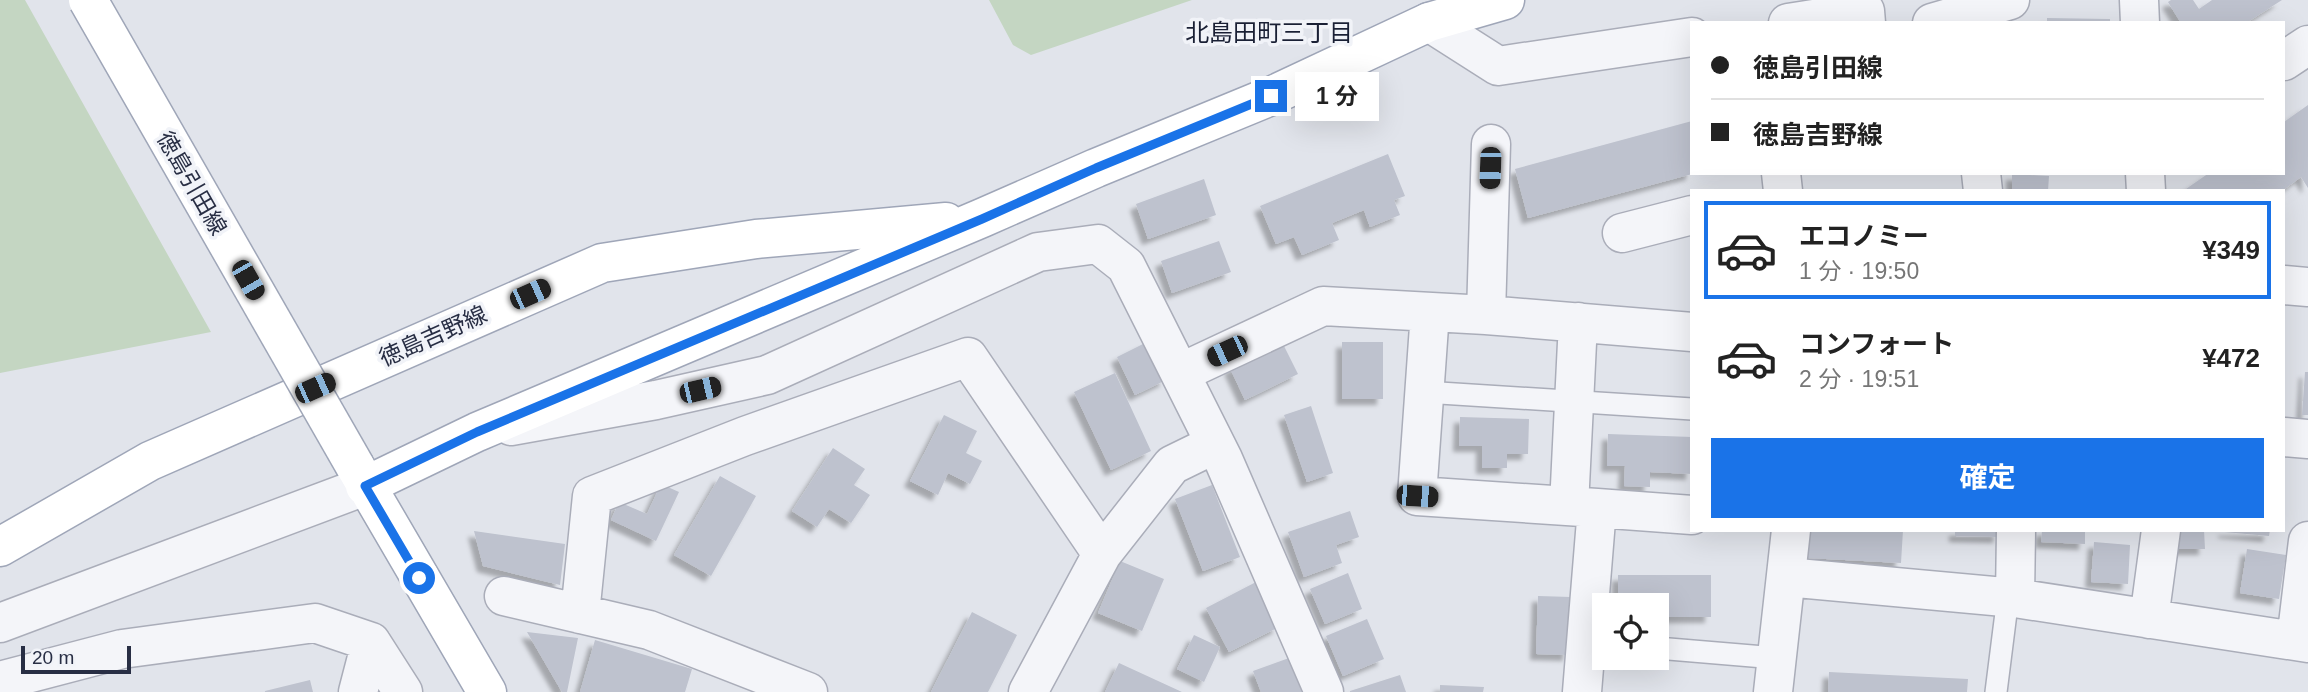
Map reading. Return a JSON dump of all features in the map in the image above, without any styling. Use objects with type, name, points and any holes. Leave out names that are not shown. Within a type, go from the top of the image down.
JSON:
[{"type":"main road","name":"徳島引田線","points":[[88,0],[360,476],[487,692]]},
{"type":"main road","name":"徳島吉野線","points":[[360,476],[477,432],[982,219],[1096,168],[1271,96],[1429,22],[1505,0]]},
{"type":"main road","name":"徳島吉野線","points":[[0,547],[150,461],[602,263],[756,239],[982,219]]},
{"type":"street","points":[[1955,19],[2010,0]]},
{"type":"street","points":[[2139,0],[2140,21]]},
{"type":"street","points":[[1801,21],[1865,11],[1866,21]]},
{"type":"street","points":[[1429,22],[1498,66],[1690,37]]},
{"type":"street","points":[[2285,60],[2308,45]]},
{"type":"street","points":[[1486,315],[1491,144]]},
{"type":"street","points":[[1622,233],[1690,216]]},
{"type":"street","points":[[477,432],[656,400],[767,375],[1038,252],[1098,244],[1126,266],[1180,373],[1215,444],[1324,692]]},
{"type":"street","points":[[2285,285],[2308,287]]},
{"type":"street","points":[[1180,373],[1323,306],[1486,315],[1690,332]]},
{"type":"street","points":[[1430,312],[1417,496],[1690,515]]},
{"type":"street","points":[[1578,322],[1574,401],[1592,609]]},
{"type":"street","points":[[580,614],[592,496],[745,436],[968,356],[1102,554]]},
{"type":"street","points":[[2285,437],[2308,439]]},
{"type":"street","points":[[1028,692],[1102,554],[1172,465],[1215,444]]},
{"type":"street","points":[[0,623],[360,476]]},
{"type":"street","points":[[1774,675],[1791,532]]},
{"type":"street","points":[[2011,597],[2016,532]]},
{"type":"street","points":[[2148,619],[2161,532]]},
{"type":"street","points":[[1786,577],[2011,597],[2302,642],[2308,541]]},
{"type":"street","points":[[504,596],[649,630],[808,692]]},
{"type":"street","points":[[0,681],[122,649],[315,624],[371,642],[403,692]]},
{"type":"street","points":[[358,692],[371,642]]},
{"type":"street","points":[[1582,692],[1592,654]]},
{"type":"lane","points":[[1424,391],[1690,409]]},
{"type":"lane","points":[[1996,692],[2011,597]]},
{"type":"lane","points":[[1669,651],[1774,675]]},
{"type":"green space","points":[[0,0],[25,0],[211,332],[0,373]]},
{"type":"green space","points":[[989,0],[1192,0],[1031,55],[1013,45]]},
{"type":"building","points":[[2193,0],[2199,9],[2212,0],[2282,0],[2249,21],[2180,21],[2168,2]]},
{"type":"building","points":[[2047,18],[2110,19],[2110,21],[2047,21]]},
{"type":"building","points":[[2308,105],[2308,188],[2301,177],[2285,189],[2186,189],[2206,175],[2285,175],[2285,121]]},
{"type":"building","points":[[1690,122],[1690,175],[1528,218],[1515,169]]},
{"type":"building","points":[[1388,154],[1405,196],[1394,200],[1400,215],[1370,227],[1364,210],[1332,223],[1339,240],[1302,255],[1294,237],[1276,244],[1260,206]]},
{"type":"building","points":[[2012,175],[2049,176],[2048,189],[2012,189]]},
{"type":"building","points":[[1204,179],[1216,215],[1148,239],[1136,204]]},
{"type":"building","points":[[1219,241],[1231,272],[1172,293],[1161,261]]},
{"type":"building","points":[[1147,342],[1166,380],[1135,395],[1117,357]]},
{"type":"building","points":[[1282,342],[1298,374],[1245,400],[1230,368]]},
{"type":"building","points":[[1342,342],[1383,342],[1383,399],[1342,399]]},
{"type":"building","points":[[2305,372],[2308,372],[2308,415],[2302,415]]},
{"type":"building","points":[[1115,373],[1151,451],[1111,470],[1074,392]]},
{"type":"building","points":[[1311,406],[1333,473],[1307,482],[1284,415]]},
{"type":"building","points":[[944,415],[977,431],[966,453],[982,461],[970,484],[948,473],[938,495],[910,481]]},
{"type":"building","points":[[1460,417],[1529,419],[1528,454],[1507,454],[1507,468],[1482,468],[1482,446],[1459,446]]},
{"type":"building","points":[[1608,434],[1690,437],[1690,474],[1650,472],[1650,487],[1624,486],[1625,466],[1607,466]]},
{"type":"building","points":[[833,448],[865,469],[854,485],[870,495],[851,523],[829,509],[817,527],[792,511]]},
{"type":"building","points":[[720,476],[756,496],[711,576],[674,555]]},
{"type":"building","points":[[661,484],[679,492],[656,541],[611,520],[619,502],[647,514]]},
{"type":"building","points":[[1212,485],[1240,557],[1203,571],[1175,499]]},
{"type":"building","points":[[1350,511],[1359,537],[1336,545],[1342,563],[1304,577],[1288,532]]},
{"type":"building","points":[[474,531],[565,544],[560,585],[483,566]]},
{"type":"building","points":[[1809,532],[1903,532],[1901,563],[1807,558]]},
{"type":"building","points":[[1955,532],[2000,532],[1999,537],[1955,536]]},
{"type":"building","points":[[2042,532],[2085,532],[2085,544],[2041,542]]},
{"type":"building","points":[[2176,532],[2204,532],[2205,549],[2176,549]]},
{"type":"building","points":[[2224,532],[2270,532],[2269,536]]},
{"type":"building","points":[[2094,542],[2130,545],[2128,584],[2091,582]]},
{"type":"building","points":[[2247,549],[2286,555],[2279,599],[2240,593]]},
{"type":"building","points":[[1120,561],[1164,579],[1142,631],[1098,613]]},
{"type":"building","points":[[1348,573],[1362,609],[1325,624],[1310,589]]},
{"type":"building","points":[[1618,575],[1711,575],[1711,617],[1669,617],[1669,593],[1618,593]]},
{"type":"building","points":[[1256,582],[1279,627],[1229,652],[1206,608]]},
{"type":"building","points":[[1538,596],[1571,597],[1569,655],[1536,654]]},
{"type":"building","points":[[972,612],[1017,635],[988,692],[931,692]]},
{"type":"building","points":[[1367,619],[1384,659],[1343,676],[1326,636]]},
{"type":"building","points":[[527,632],[578,638],[567,692],[562,692]]},
{"type":"building","points":[[1194,635],[1220,647],[1204,682],[1177,669]]},
{"type":"building","points":[[595,640],[692,669],[685,692],[580,692]]},
{"type":"building","points":[[1289,658],[1302,692],[1261,692],[1253,671]]},
{"type":"building","points":[[1119,663],[1182,692],[1105,692]]},
{"type":"building","points":[[1829,672],[1968,679],[1967,692],[1828,692]]},
{"type":"building","points":[[1400,675],[1406,692],[1350,692],[1350,691]]},
{"type":"building","points":[[310,680],[313,692],[265,692],[265,691]]},
{"type":"building","points":[[1440,685],[1484,687],[1483,692],[1440,692]]},
{"type":"district","name":"北島田町三丁目","points":[[1269,32]]},
{"type":"route","points":[[419,578],[365,486],[477,432],[1271,96]]}]
